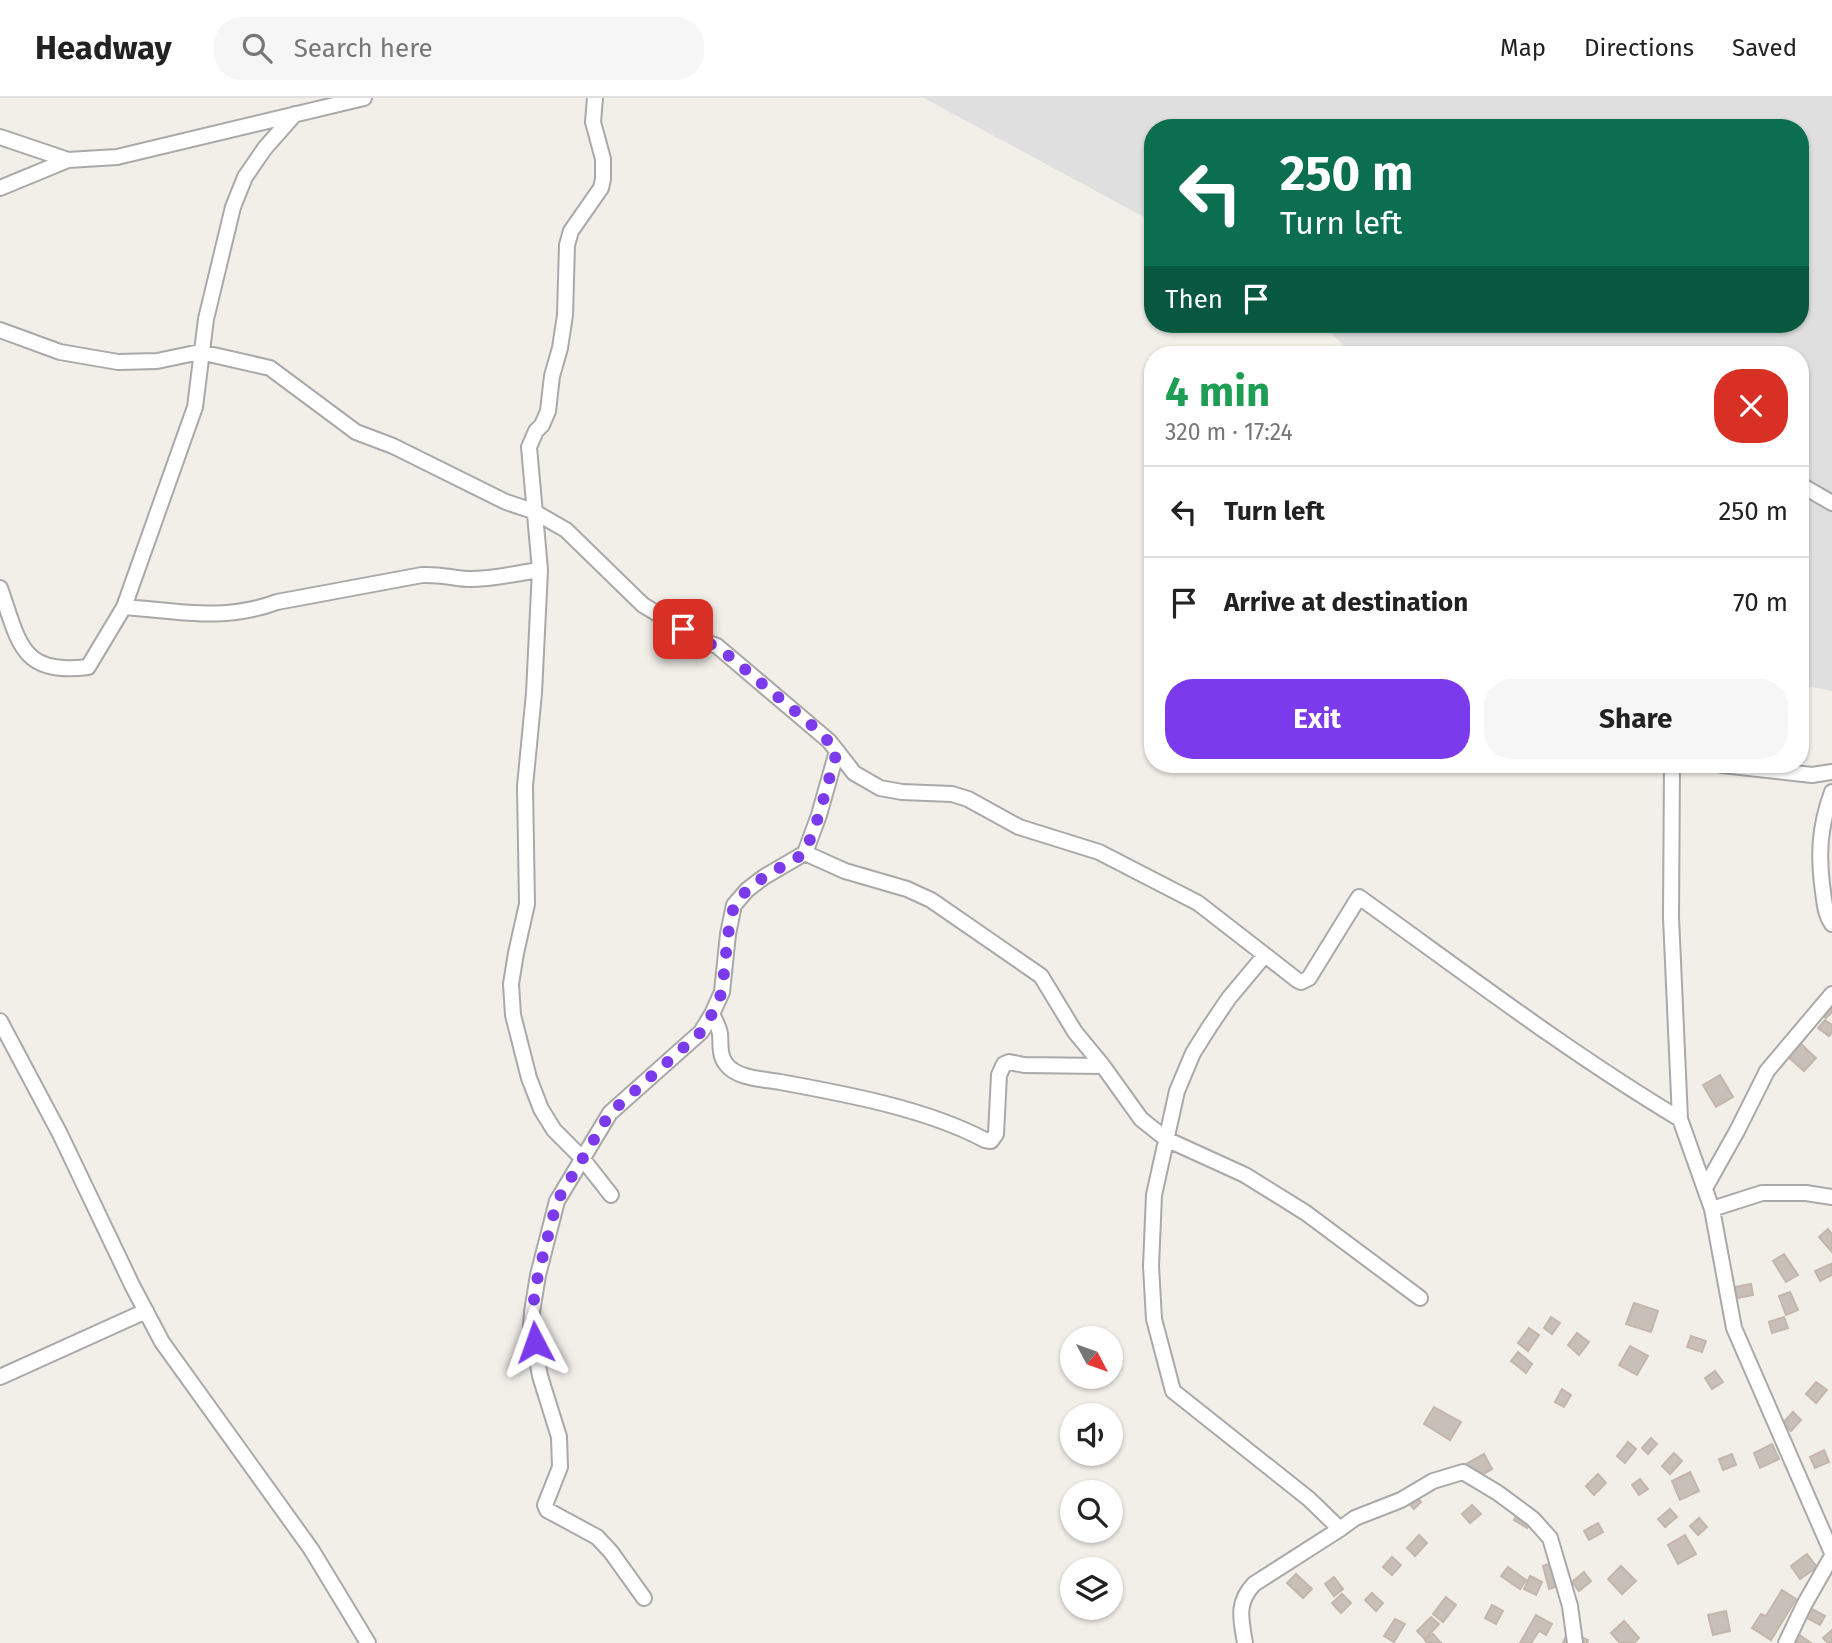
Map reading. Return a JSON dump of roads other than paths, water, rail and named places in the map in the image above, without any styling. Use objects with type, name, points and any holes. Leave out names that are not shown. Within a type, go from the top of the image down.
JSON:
[{"type":"street","points":[[0,188],[68,160],[117,157],[364,98]]},
{"type":"street","points":[[595,98],[593,122],[603,159],[603,179],[601,188],[571,231],[567,245],[565,315],[560,348],[552,376],[548,411],[529,447],[540,570],[534,693],[525,786],[527,904],[512,984],[513,1015],[529,1078],[541,1109],[554,1130],[582,1158],[611,1195]]},
{"type":"street","points":[[0,588],[19,643],[32,660],[69,669],[88,667],[124,607],[195,407],[200,352],[217,265],[237,197],[245,177],[265,148],[295,114]]},
{"type":"street","points":[[0,137],[68,160]]},
{"type":"street","points":[[0,330],[60,352],[118,362],[157,361],[200,352],[270,368],[356,432],[393,446],[506,502],[533,511],[566,530],[643,605],[703,642],[717,646],[820,732],[854,773],[880,788],[902,792],[951,794],[968,799],[1019,827],[1100,852],[1198,903],[1297,980],[1306,980],[1359,897],[1486,990],[1680,1119]]},
{"type":"street","points":[[1809,490],[1832,503]]},
{"type":"street","points":[[124,607],[231,614],[277,602],[422,575],[442,573],[464,579],[483,579],[540,570]]},
{"type":"street","points":[[644,1598],[597,1537],[547,1510],[545,1505],[560,1467],[559,1437],[540,1376],[531,1326],[538,1275],[557,1201],[610,1113],[701,1032],[712,1014],[722,992],[734,905],[764,877],[805,853],[837,751]]},
{"type":"street","points":[[1794,773],[1812,775],[1832,772]]},
{"type":"street","points":[[1672,773],[1671,917],[1680,1119],[1712,1209],[1734,1328],[1832,1555],[1786,1643]]},
{"type":"street","points":[[1832,792],[1824,813],[1819,856],[1826,916],[1832,925]]},
{"type":"street","points":[[805,853],[845,871],[931,900],[1041,976],[1074,1032],[1141,1118],[1166,1139],[1245,1175],[1296,1207],[1420,1298]]},
{"type":"street","points":[[1265,955],[1229,998],[1193,1054],[1177,1091],[1154,1195],[1151,1266],[1154,1319],[1173,1391],[1308,1499],[1340,1529]]},
{"type":"street","points":[[1705,1188],[1767,1071],[1832,994]]},
{"type":"street","points":[[712,1014],[720,1032],[720,1051],[723,1058],[726,1064],[741,1075],[809,1087],[913,1112],[991,1141],[996,1134],[999,1075],[1004,1064],[1009,1062],[1024,1065],[1103,1066]]},
{"type":"street","points":[[0,1021],[60,1134],[162,1342],[311,1549],[366,1642]]},
{"type":"street","points":[[1712,1209],[1762,1193],[1806,1192],[1832,1197]]},
{"type":"street","points":[[0,1377],[146,1311]]},
{"type":"street","points":[[1245,1643],[1240,1616],[1244,1595],[1254,1584],[1355,1518],[1401,1500],[1433,1481],[1463,1472],[1533,1519],[1550,1538],[1570,1606],[1575,1643]]}]
